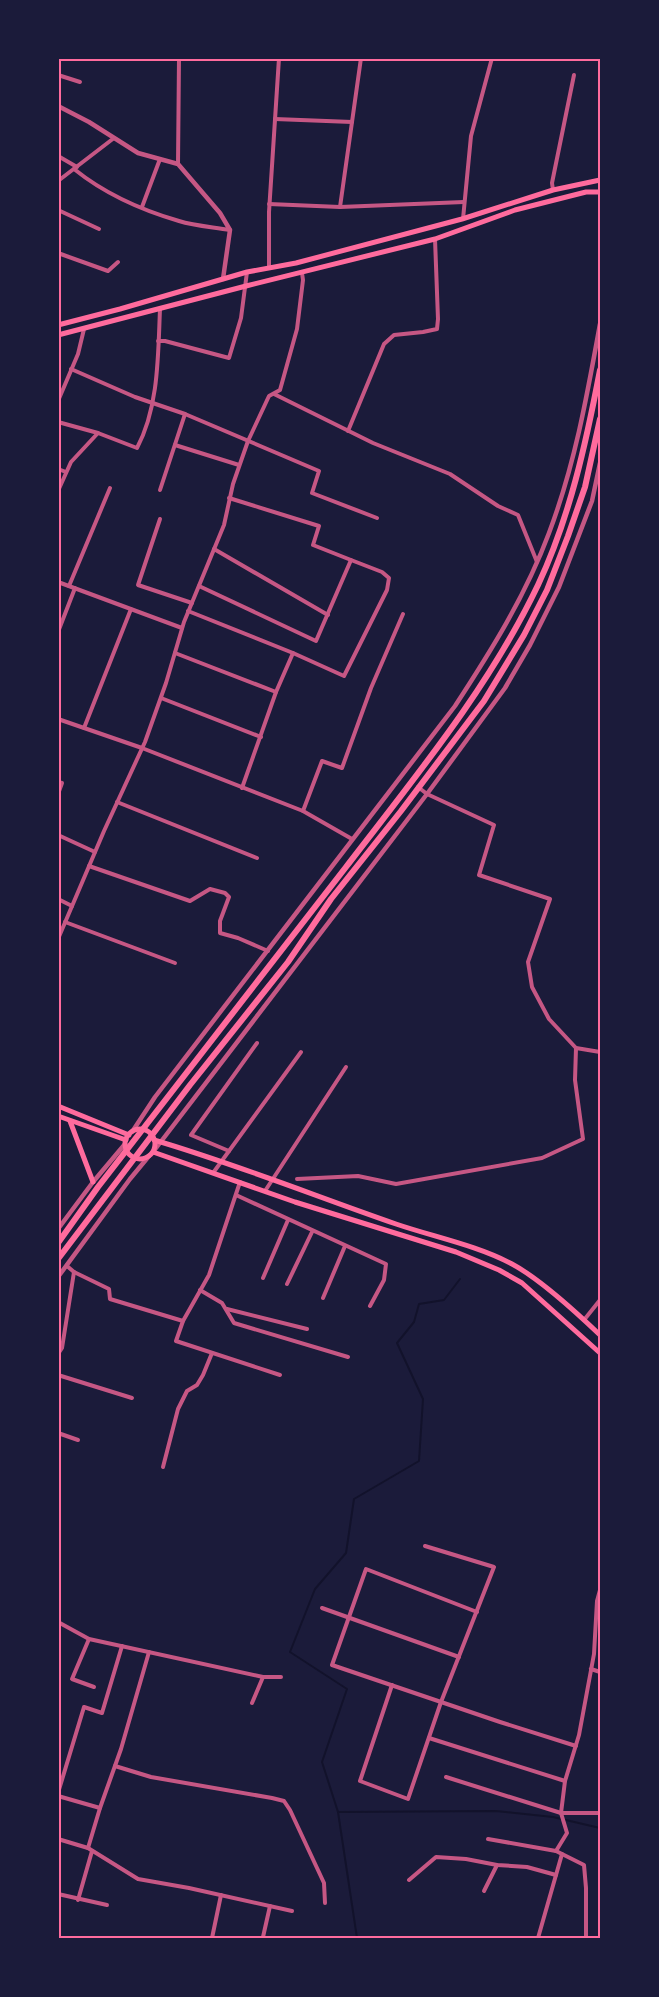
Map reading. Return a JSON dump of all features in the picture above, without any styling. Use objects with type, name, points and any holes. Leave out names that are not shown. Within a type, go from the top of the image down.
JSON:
[{"type":"highway","points":[[58,1243],[98,1187],[409,784],[492,670],[539,583],[559,533],[578,476],[600,370]]},
{"type":"highway","points":[[58,1259],[190,1084],[288,962],[331,899],[484,701],[524,635],[547,590],[585,487],[600,419]]},
{"type":"highway","points":[[401,779],[409,784]]},
{"type":"main road","points":[[58,325],[98,316],[247,272],[296,263],[462,219],[553,190],[600,180]]},
{"type":"main road","points":[[58,335],[435,239],[515,210],[586,192],[600,192]]},
{"type":"main road","points":[[58,1106],[128,1138]]},
{"type":"main road","points":[[58,1116],[128,1138],[146,1130],[158,1141],[398,1225],[491,1254],[514,1265],[552,1293],[600,1335]]},
{"type":"main road","points":[[70,1121],[93,1182]]},
{"type":"main road","points":[[128,1138],[127,1152],[142,1159],[151,1154],[158,1141]]},
{"type":"main road","points":[[151,1154],[456,1252],[499,1270],[522,1283],[600,1353]]},
{"type":"street","points":[[178,164],[179,58]]},
{"type":"street","points":[[269,268],[269,204],[279,58]]},
{"type":"street","points":[[340,207],[361,58]]},
{"type":"street","points":[[462,219],[471,136],[492,58]]},
{"type":"street","points":[[58,75],[80,82]]},
{"type":"street","points":[[553,190],[552,183],[574,75]]},
{"type":"street","points":[[58,105],[138,153],[178,164],[220,213],[230,230],[224,279]]},
{"type":"street","points":[[275,119],[352,122]]},
{"type":"street","points":[[58,181],[114,138]]},
{"type":"street","points":[[58,156],[91,183],[120,200],[179,221],[230,230]]},
{"type":"street","points":[[142,207],[160,159]]},
{"type":"street","points":[[269,204],[340,207],[464,202]]},
{"type":"street","points":[[58,210],[99,229]]},
{"type":"street","points":[[348,431],[384,344],[393,334],[437,329],[435,239]]},
{"type":"street","points":[[58,253],[108,272],[118,262]]},
{"type":"street","points":[[158,341],[229,358],[241,318],[247,272]]},
{"type":"street","points":[[58,939],[142,748],[161,698],[188,611],[224,525],[229,498],[248,441],[269,396],[280,390],[297,329],[302,273]]},
{"type":"street","points":[[58,422],[98,433],[137,448],[142,440],[153,403],[160,309]]},
{"type":"street","points":[[58,1229],[128,1138],[155,1097],[352,839],[401,779],[455,706],[491,651],[522,594],[549,534],[580,432],[600,324]]},
{"type":"street","points":[[58,401],[78,354],[84,329]]},
{"type":"street","points":[[71,369],[319,471],[312,493],[377,518]]},
{"type":"street","points":[[273,394],[373,443],[450,474],[498,506],[518,515],[537,562]]},
{"type":"street","points":[[160,490],[185,414]]},
{"type":"street","points":[[58,491],[71,462],[98,433]]},
{"type":"street","points":[[175,445],[239,465]]},
{"type":"street","points":[[158,1141],[427,794],[505,688],[559,587],[592,501],[600,463]]},
{"type":"street","points":[[58,469],[66,472]]},
{"type":"street","points":[[69,586],[110,488]]},
{"type":"street","points":[[188,611],[344,676],[387,590],[389,578],[382,572],[313,544],[319,526],[229,498]]},
{"type":"street","points":[[160,519],[138,585],[192,603]]},
{"type":"street","points":[[214,549],[328,615]]},
{"type":"street","points":[[199,586],[316,640],[351,560]]},
{"type":"street","points":[[58,582],[182,628]]},
{"type":"street","points":[[58,632],[75,588]]},
{"type":"street","points":[[84,728],[131,609]]},
{"type":"street","points":[[303,811],[322,761],[342,768],[371,688],[403,614]]},
{"type":"street","points":[[175,653],[276,692]]},
{"type":"street","points":[[242,788],[276,692],[293,653]]},
{"type":"street","points":[[161,698],[261,736]]},
{"type":"street","points":[[58,719],[142,748],[303,811],[352,839]]},
{"type":"street","points":[[58,782],[62,783],[58,794]]},
{"type":"street","points":[[418,787],[427,794],[494,825],[479,875],[549,899],[528,962],[532,987],[549,1019],[576,1048],[600,1052]]},
{"type":"street","points":[[117,802],[257,858]]},
{"type":"street","points":[[58,835],[95,852]]},
{"type":"street","points":[[89,866],[190,901],[210,889],[225,893],[229,897],[220,921],[220,933],[268,951]]},
{"type":"street","points":[[58,900],[72,906]]},
{"type":"street","points":[[65,922],[176,963]]},
{"type":"street","points":[[229,1151],[191,1135],[257,1043]]},
{"type":"street","points":[[297,1179],[358,1176],[396,1184],[542,1158],[583,1139],[575,1080],[576,1048]]},
{"type":"street","points":[[212,1174],[301,1052]]},
{"type":"street","points":[[265,1191],[346,1067]]},
{"type":"street","points":[[58,1277],[151,1154]]},
{"type":"street","points":[[240,1182],[208,1275],[183,1321],[176,1341],[280,1375]]},
{"type":"street","points":[[236,1195],[312,1232],[386,1264],[384,1280],[370,1306]]},
{"type":"street","points":[[263,1278],[288,1220]]},
{"type":"street","points":[[287,1284],[312,1232]]},
{"type":"street","points":[[323,1298],[345,1246]]},
{"type":"street","points":[[67,1266],[74,1272],[109,1289],[110,1299],[183,1321]]},
{"type":"street","points":[[58,1354],[62,1348],[74,1272]]},
{"type":"street","points":[[200,1290],[222,1303],[234,1323],[348,1357]]},
{"type":"street","points":[[584,1320],[600,1300]]},
{"type":"street","points":[[227,1309],[307,1329]]},
{"type":"street","points":[[163,1467],[178,1409],[187,1391],[197,1385],[203,1376],[213,1353]]},
{"type":"street","points":[[58,1375],[132,1398]]},
{"type":"street","points":[[58,1433],[78,1440]]},
{"type":"street","points":[[392,1685],[360,1781],[408,1799],[441,1702],[494,1567],[425,1546]]},
{"type":"street","points":[[477,1612],[366,1569],[332,1665],[576,1746]]},
{"type":"street","points":[[556,1851],[567,1833],[561,1813],[565,1781],[576,1746],[591,1669],[600,1590]]},
{"type":"street","points":[[322,1608],[459,1657]]},
{"type":"street","points":[[58,1622],[89,1639],[262,1677],[281,1677]]},
{"type":"street","points":[[595,1633],[600,1635]]},
{"type":"street","points":[[89,1639],[72,1679],[94,1686]]},
{"type":"street","points":[[100,1808],[58,1795],[84,1707],[102,1713],[122,1646]]},
{"type":"street","points":[[78,1900],[100,1808],[115,1766],[148,1652]]},
{"type":"street","points":[[591,1669],[600,1672]]},
{"type":"street","points":[[252,1703],[262,1677]]},
{"type":"street","points":[[429,1738],[565,1781]]},
{"type":"street","points":[[115,1766],[151,1777],[284,1802],[290,1810],[324,1883],[325,1904]]},
{"type":"street","points":[[446,1777],[561,1813],[600,1812]]},
{"type":"street","points":[[58,1839],[90,1849],[138,1879],[292,1911]]},
{"type":"street","points":[[488,1839],[556,1851],[584,1865],[586,1938]]},
{"type":"street","points":[[538,1938],[561,1854]]},
{"type":"street","points":[[409,1880],[436,1857],[527,1867],[555,1875]]},
{"type":"street","points":[[484,1891],[497,1865]]},
{"type":"street","points":[[58,1894],[106,1905]]},
{"type":"street","points":[[212,1938],[221,1895]]},
{"type":"street","points":[[263,1937],[270,1906]]},
{"type":"waterway","points":[[357,1938],[338,1812],[322,1762],[347,1689],[290,1652],[315,1589],[346,1553],[354,1499],[419,1461],[423,1399],[397,1343],[414,1322],[419,1304],[444,1300],[460,1279]]},
{"type":"waterway","points":[[338,1812],[496,1811],[553,1817],[600,1828]]}]
